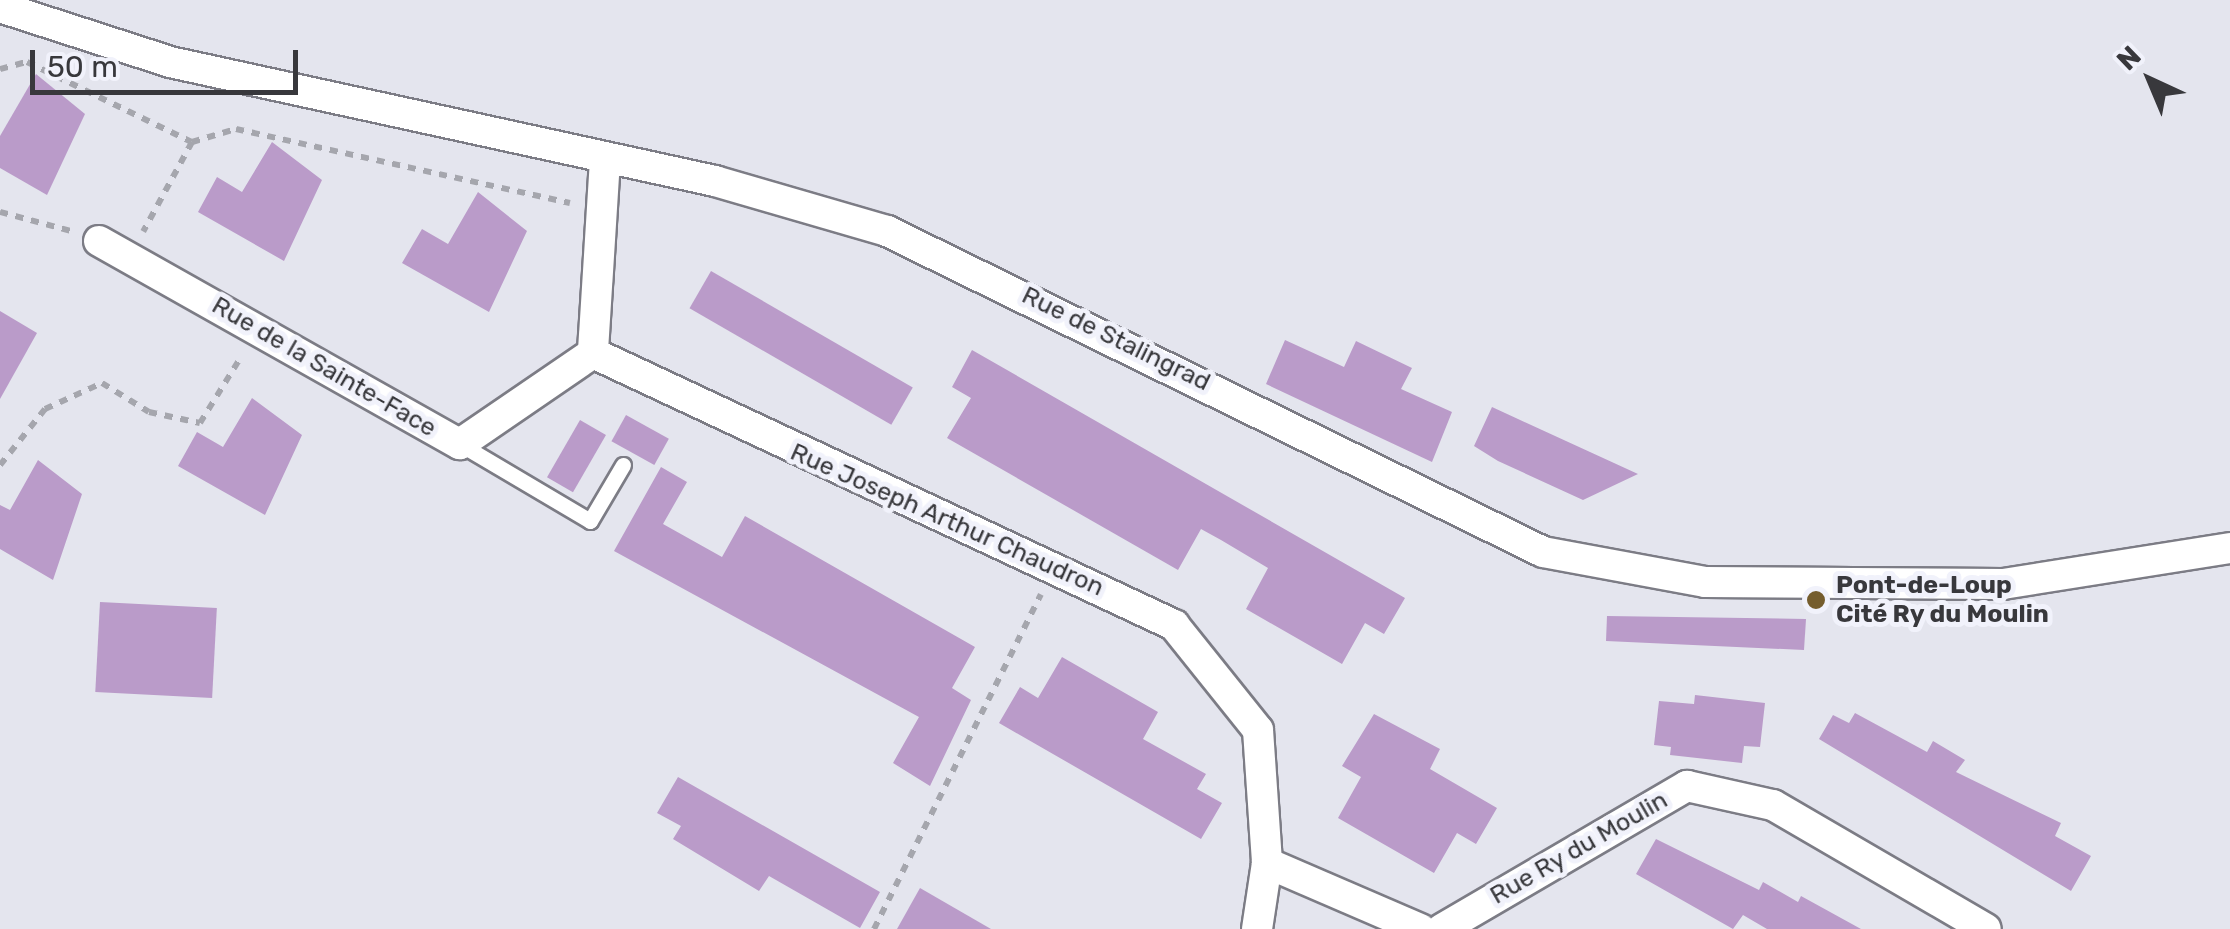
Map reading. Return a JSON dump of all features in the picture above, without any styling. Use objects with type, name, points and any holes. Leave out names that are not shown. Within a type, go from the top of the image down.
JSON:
[{"type":"street","name":"Rue de Stalingrad","points":[[0,7],[170,62],[605,160],[886,231],[1543,552],[1706,582],[2003,584],[2230,548]]},
{"type":"street","points":[[593,353],[605,160]]},
{"type":"street","name":"Rue de la Sainte-Face","points":[[99,241],[136,246],[258,327],[460,444],[593,353]]},
{"type":"street","name":"Rue Joseph Arthur Chaudron","points":[[593,353],[1174,625],[1258,730],[1267,863],[1257,929]]},
{"type":"street","name":"Rue Ry du Moulin","points":[[1442,929],[1688,786],[1774,805],[1986,929]]},
{"type":"street","points":[[1267,863],[1420,929]]},
{"type":"lane","points":[[460,444],[590,521],[623,465]]},
{"type":"path","points":[[0,69],[26,62],[192,142],[236,129],[602,208]]},
{"type":"path","points":[[136,246],[192,142]]},
{"type":"path","points":[[0,212],[99,241]]},
{"type":"path","points":[[136,246],[158,242]]},
{"type":"path","points":[[0,466],[46,408],[102,383],[150,412],[200,423],[258,327]]},
{"type":"path","points":[[874,929],[1054,566]]},
{"type":"building","points":[[36,74],[85,114],[47,195],[0,168],[0,136]]},
{"type":"building","points":[[272,142],[322,180],[284,261],[198,212],[217,177],[242,192]]},
{"type":"building","points":[[478,192],[527,231],[489,312],[402,263],[422,229],[448,244]]},
{"type":"building","points":[[711,271],[913,388],[891,425],[690,308]]},
{"type":"building","points":[[0,311],[37,333],[0,399]]},
{"type":"building","points":[[1285,340],[1344,367],[1356,341],[1412,368],[1401,389],[1452,412],[1432,462],[1266,384]]},
{"type":"building","points":[[972,350],[1405,598],[1384,634],[1365,623],[1342,664],[1246,609],[1268,568],[1221,540],[1201,529],[1178,570],[947,438],[971,398],[952,387]]},
{"type":"building","points":[[252,398],[302,435],[265,515],[178,466],[197,432],[223,447]]},
{"type":"building","points":[[1492,407],[1638,474],[1583,500],[1498,461],[1474,446]]},
{"type":"building","points":[[626,415],[669,439],[654,465],[611,441]]},
{"type":"building","points":[[580,420],[606,435],[573,492],[547,477]]},
{"type":"building","points":[[38,460],[82,494],[53,580],[0,549],[0,505],[10,510]]},
{"type":"building","points":[[661,467],[687,482],[663,524],[722,557],[745,516],[975,647],[952,688],[971,700],[930,786],[893,763],[919,717],[614,551]]},
{"type":"building","points":[[100,602],[217,608],[212,698],[95,692]]},
{"type":"building","points":[[1607,616],[1806,619],[1804,650],[1606,641]]},
{"type":"building","points":[[1062,657],[1158,712],[1143,739],[1206,774],[1197,789],[1222,803],[1201,839],[999,723],[1020,687],[1038,698]]},
{"type":"building","points":[[1695,695],[1765,703],[1760,747],[1744,746],[1742,763],[1670,755],[1671,747],[1654,745],[1659,701],[1694,704]]},
{"type":"building","points":[[1855,713],[1927,752],[1933,741],[1965,760],[1956,772],[2061,823],[2055,836],[2091,856],[2071,891],[1819,739],[1833,715],[1849,723]]},
{"type":"building","points":[[1374,714],[1440,749],[1430,769],[1497,808],[1476,844],[1457,833],[1434,873],[1338,818],[1361,777],[1342,766]]},
{"type":"building","points":[[678,777],[880,892],[860,928],[769,876],[759,891],[673,839],[681,826],[657,813]]},
{"type":"building","points":[[1656,839],[1759,890],[1763,882],[1798,902],[1801,896],[1861,929],[1767,929],[1743,915],[1733,929],[1636,874]]},
{"type":"building","points":[[920,888],[991,929],[897,929]]},
{"type":"place","name":"Pont-de-Loup Cité Ry du Moulin","points":[[1816,600]]}]
